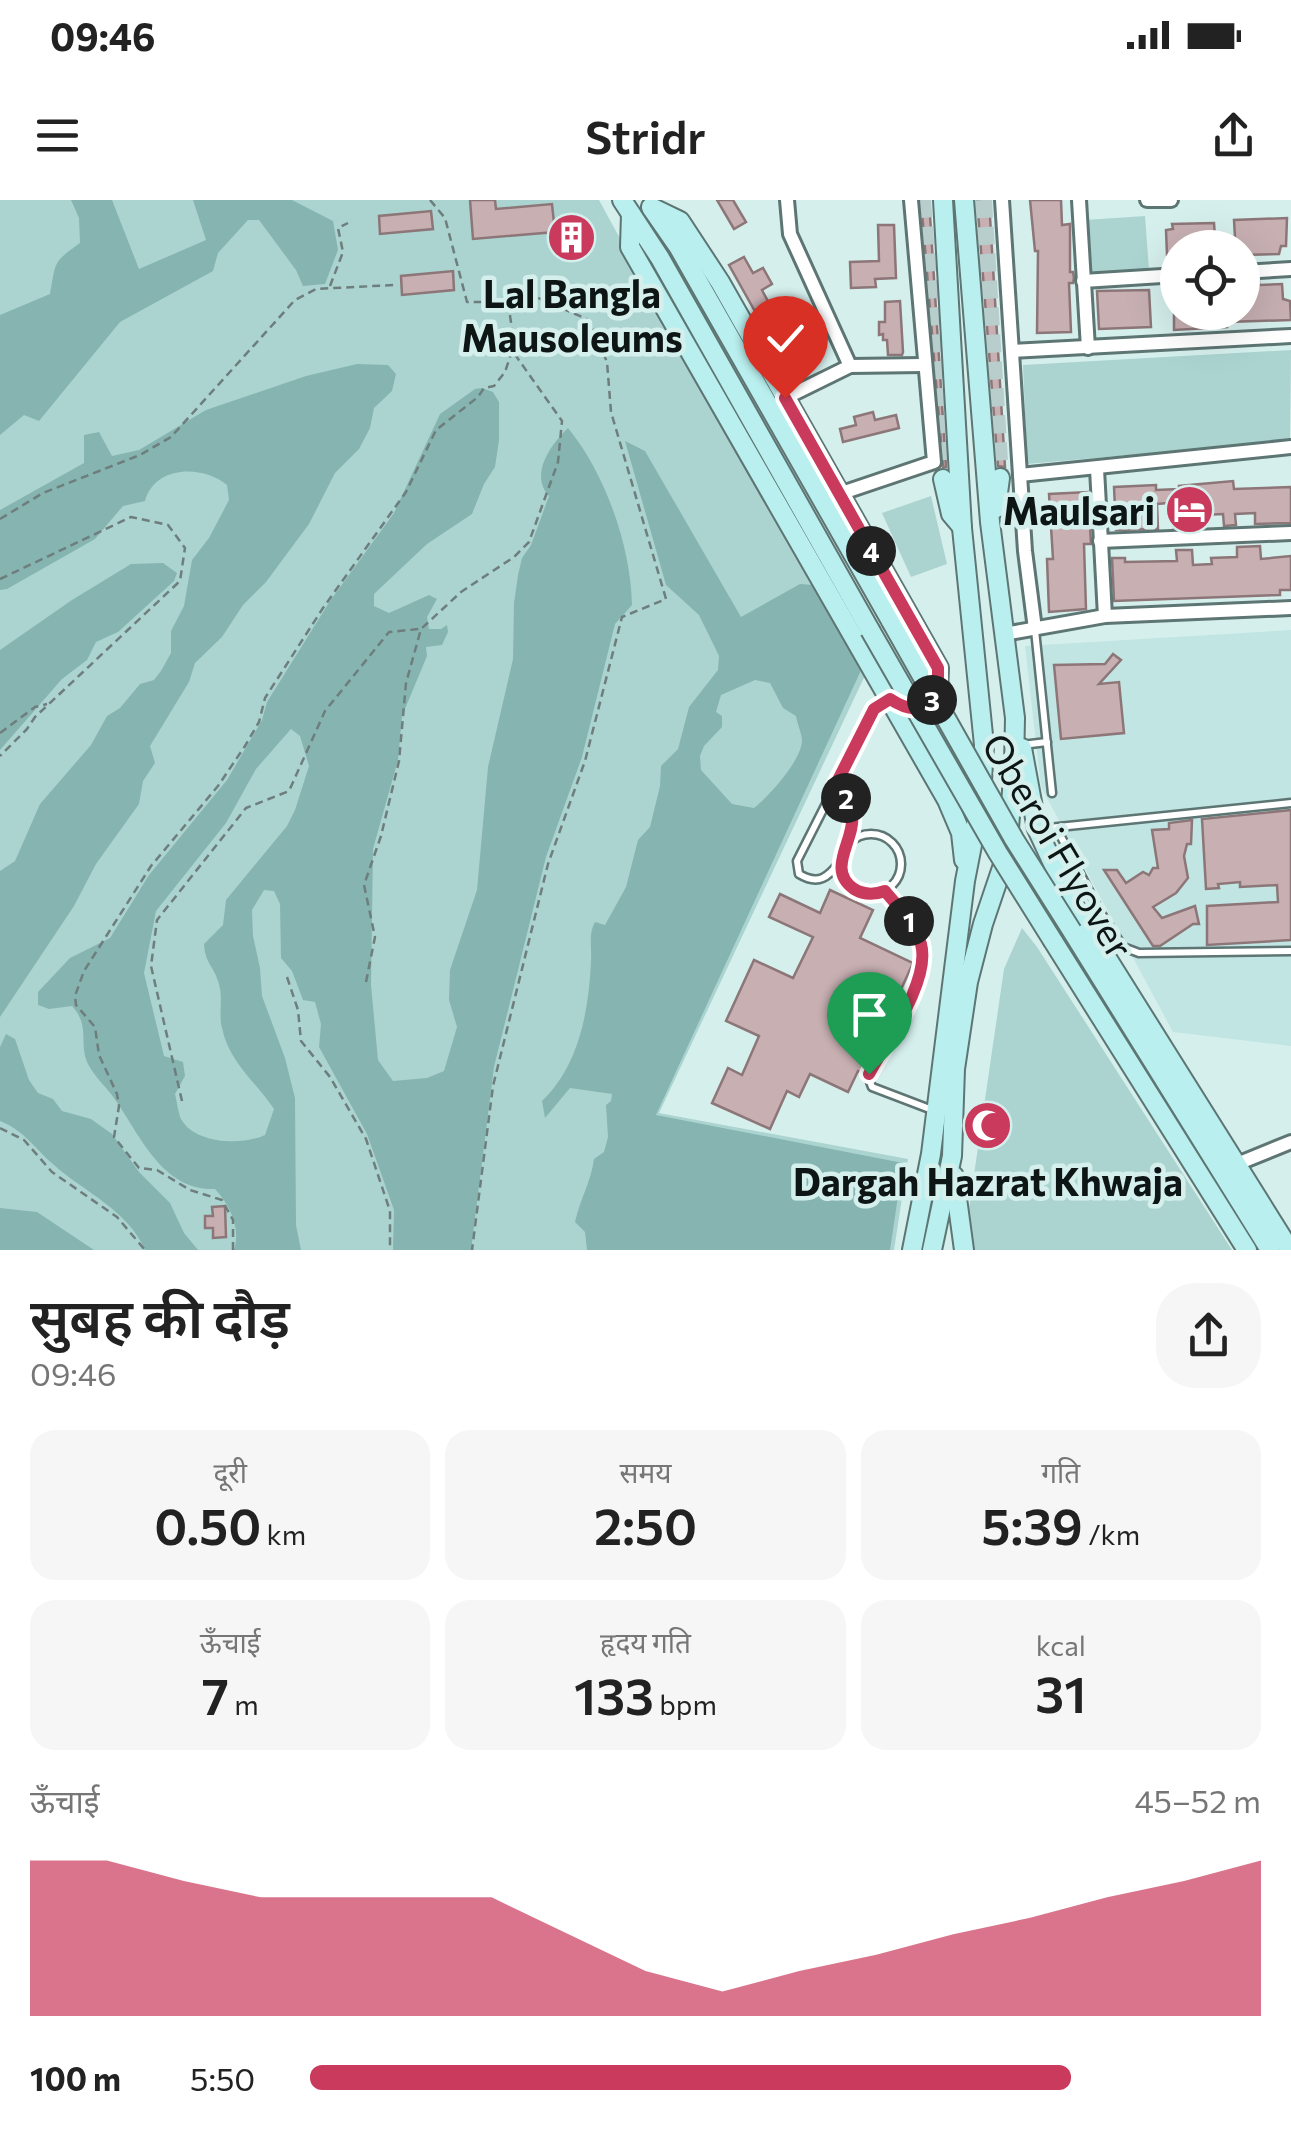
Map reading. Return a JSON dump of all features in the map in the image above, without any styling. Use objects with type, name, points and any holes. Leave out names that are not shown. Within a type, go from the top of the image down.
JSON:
[{"type":"main road","points":[[909,1250],[931,1154],[965,881],[981,799],[984,745],[962,528],[943,200]]},
{"type":"main road","points":[[964,200],[990,522],[1015,718],[1037,829],[1044,850],[1077,910],[1290,1250]]},
{"type":"main road","points":[[649,204],[680,221],[720,282],[938,668],[938,694],[922,708],[910,710],[890,699]]},
{"type":"main road","name":"Oberoi Flyover","points":[[649,204],[678,248],[1014,839],[1270,1250]]},
{"type":"main road","points":[[627,207],[630,247],[957,822],[965,881]]},
{"type":"main road","name":"Oberoi Flyover","points":[[627,207],[660,258],[998,854],[1247,1250]]},
{"type":"main road","points":[[990,522],[997,506],[1000,478]]},
{"type":"main road","points":[[943,479],[951,514],[962,528]]},
{"type":"main road","points":[[964,1250],[952,1156],[956,1069],[968,982],[1008,853],[1015,718]]},
{"type":"main road","points":[[909,1250],[912,1217],[931,1154]]},
{"type":"main road","points":[[932,1250],[952,1156]]},
{"type":"main road","points":[[955,1250],[958,1218]]},
{"type":"street","points":[[787,200],[790,234],[850,366]]},
{"type":"street","points":[[839,494],[934,462],[910,200]]},
{"type":"street","points":[[1002,200],[1025,551],[1035,629]]},
{"type":"street","points":[[1080,200],[1088,348]]},
{"type":"street","points":[[1147,200],[1171,200]]},
{"type":"street","points":[[1260,271],[1291,269]]},
{"type":"street","points":[[1083,280],[1160,276]]},
{"type":"street","points":[[1012,351],[1291,336]]},
{"type":"street","points":[[785,398],[850,366],[923,365]]},
{"type":"street","points":[[1020,475],[1291,447]]},
{"type":"street","points":[[1097,469],[1104,616]]},
{"type":"street","points":[[1100,540],[1291,533]]},
{"type":"street","points":[[1004,634],[1104,616],[1291,608]]},
{"type":"street","points":[[1237,1164],[1291,1142]]},
{"type":"lane","points":[[1035,629],[1052,792]]},
{"type":"lane","points":[[835,786],[852,814],[850,841],[828,878],[809,880],[800,874],[797,861],[874,709],[890,699]]},
{"type":"lane","points":[[1021,745],[1047,742]]},
{"type":"lane","points":[[1037,829],[1291,803]]},
{"type":"lane","points":[[1056,828],[1123,947],[1139,952],[1291,951]]},
{"type":"lane","points":[[841,861],[843,877],[856,891],[866,894],[885,891],[899,876],[901,856],[896,846],[880,834],[850,841]]},
{"type":"lane","points":[[885,891],[912,924],[923,957],[918,982],[868,1079],[872,1087],[936,1111]]},
{"type":"path","points":[[430,200],[444,218],[467,302],[536,297],[589,320],[607,362],[611,412],[666,598],[622,617],[585,761],[548,864],[492,1086],[472,1250]]},
{"type":"path","points":[[330,288],[343,252],[338,228],[348,222]]},
{"type":"path","points":[[0,519],[42,494],[140,454],[171,437],[295,300],[316,289],[394,285]]},
{"type":"path","points":[[366,982],[376,937],[364,886],[399,761],[406,683],[421,629],[461,592],[514,557],[528,542],[558,462],[562,421],[516,356],[508,302]]},
{"type":"path","points":[[233,1250],[232,1220],[222,1200],[190,1190],[157,1170],[139,1168],[114,1137],[117,1094],[99,1054],[94,1027],[76,1005],[75,996],[84,971],[151,866],[218,786],[245,746],[259,722],[265,698],[406,492],[436,430],[484,388],[494,386],[505,372],[515,342]]},
{"type":"path","points":[[0,579],[131,516],[168,526],[184,548],[180,582],[48,704],[0,756]]},
{"type":"path","points":[[182,1101],[151,966],[157,920],[246,808],[288,792],[325,711],[389,632],[421,629]]},
{"type":"path","points":[[0,733],[35,707],[48,704]]},
{"type":"path","points":[[287,977],[298,1010],[301,1042],[330,1077],[366,1138],[390,1211],[390,1250]]},
{"type":"path","points":[[0,1128],[24,1140],[52,1172],[117,1217],[145,1250]]},
{"type":"shaded area","points":[[0,200],[599,200],[689,365],[869,667],[659,1113],[908,1159],[894,1250],[0,1250]]},
{"type":"shaded area","points":[[71,200],[112,200],[139,269],[206,240],[193,200],[292,200],[333,221],[338,250],[325,284],[303,286],[296,270],[259,220],[248,220],[218,253],[213,271],[120,322],[39,421],[24,415],[0,435],[0,315],[50,294],[57,264],[80,243],[79,218]]},
{"type":"shaded area","points":[[1145,216],[1149,270],[1089,275],[1085,220]]},
{"type":"shaded area","points":[[1291,350],[1290,441],[1027,464],[1023,365]]},
{"type":"shaded area","points":[[357,364],[388,365],[396,374],[392,391],[374,408],[370,428],[359,449],[335,473],[309,524],[222,637],[195,663],[189,682],[150,746],[155,763],[143,781],[139,804],[96,864],[74,906],[0,1017],[0,871],[15,861],[40,804],[91,745],[107,716],[120,708],[140,684],[154,680],[161,671],[171,653],[171,631],[184,606],[192,560],[229,500],[227,485],[217,478],[193,472],[169,475],[150,489],[145,501],[123,506],[95,539],[0,590],[0,510],[84,463],[84,435],[99,432],[112,456],[139,450],[206,410],[306,376]]},
{"type":"shaded area","points":[[475,389],[493,392],[499,402],[499,440],[495,467],[472,514],[427,544],[374,594],[374,606],[389,613],[429,595],[437,599],[427,617],[429,629],[447,625],[448,632],[442,645],[426,647],[427,656],[402,716],[398,760],[373,849],[371,985],[378,1060],[393,1081],[427,1078],[444,1071],[457,1027],[449,1000],[450,970],[477,890],[488,767],[513,659],[518,575],[549,496],[541,479],[545,460],[568,428],[593,466],[614,511],[627,559],[632,605],[615,624],[582,757],[546,857],[494,1067],[471,1250],[393,1250],[394,1210],[367,1134],[319,1047],[321,1024],[315,1002],[303,1000],[292,971],[281,958],[280,904],[274,891],[264,890],[252,910],[253,936],[262,996],[295,1098],[296,1225],[301,1250],[234,1250],[235,1225],[220,1195],[215,1189],[181,1181],[155,1159],[88,1064],[78,1014],[72,1006],[49,1009],[38,1005],[38,992],[70,958],[110,938],[149,875],[227,780],[262,720],[267,702],[330,601],[394,513],[440,414]],"holes":[[[291,729],[300,736],[309,766],[295,810],[287,826],[226,900],[223,925],[204,944],[220,987],[225,1040],[274,1109],[265,1135],[244,1141],[208,1138],[197,1134],[181,1119],[175,1094],[185,1076],[183,1062],[164,1056],[144,973],[156,911],[226,823],[256,769]]]},
{"type":"shaded area","points":[[625,441],[645,451],[741,617],[800,584],[813,585],[863,666],[656,1115],[903,1163],[890,1250],[587,1250],[585,1232],[575,1222],[594,1159],[604,1152],[608,1137],[606,1105],[612,1094],[570,1088],[545,1118],[542,1101],[565,1071],[580,1036],[588,999],[595,922],[605,925],[626,887],[638,840],[650,827],[661,766],[678,749],[689,707],[718,670],[719,656],[699,615],[666,585]],"holes":[[[755,680],[770,683],[783,708],[796,716],[802,738],[800,749],[783,778],[754,808],[732,804],[701,770],[700,756],[722,727],[722,716],[716,712],[721,695]]]},
{"type":"shaded area","points":[[931,496],[947,564],[911,577],[882,513]]},
{"type":"shaded area","points":[[163,563],[177,573],[174,581],[118,632],[96,642],[87,660],[62,679],[0,750],[0,650],[131,564]]},
{"type":"shaded area","points":[[1291,630],[1291,1046],[1173,1032],[1041,787],[1025,646]]},
{"type":"shaded area","points":[[1022,928],[1232,1250],[963,1250],[1004,969]]},
{"type":"shaded area","points":[[6,1034],[15,1039],[29,1080],[38,1093],[53,1099],[62,1111],[91,1119],[112,1134],[139,1172],[170,1203],[184,1233],[198,1250],[145,1250],[117,1213],[54,1165],[23,1135],[0,1121],[0,1047]]},
{"type":"shaded area","points":[[0,1208],[37,1212],[94,1250],[0,1250]]},
{"type":"building","points":[[470,200],[495,200],[496,209],[552,204],[555,232],[473,239]]},
{"type":"building","points":[[717,200],[733,200],[746,222],[734,229]]},
{"type":"building","points":[[921,200],[929,200],[946,467],[943,467]]},
{"type":"building","points":[[977,200],[989,200],[1005,467],[998,466]]},
{"type":"building","points":[[1030,200],[1061,200],[1062,225],[1070,224],[1070,272],[1074,278],[1069,283],[1071,332],[1037,333],[1038,251]]},
{"type":"building","points":[[431,211],[433,229],[380,234],[379,216]]},
{"type":"building","points":[[1287,218],[1286,246],[1281,246],[1279,254],[1260,255],[1260,230],[1235,230],[1234,220]]},
{"type":"building","points":[[1214,223],[1214,230],[1166,230],[1173,229],[1172,224]]},
{"type":"building","name":"Lal Bangla Mausoleums","points":[[585,224],[587,250],[560,253],[558,226]]},
{"type":"building","points":[[878,225],[894,225],[896,278],[875,279],[876,287],[851,288],[850,262],[879,261]]},
{"type":"building","points":[[744,257],[753,273],[763,268],[772,284],[762,290],[771,307],[757,315],[729,265]]},
{"type":"building","points":[[453,271],[454,290],[402,295],[401,276]]},
{"type":"building","points":[[1282,284],[1283,299],[1290,301],[1291,320],[1260,321],[1260,285]]},
{"type":"building","points":[[1149,290],[1151,327],[1099,329],[1097,291]]},
{"type":"building","points":[[900,301],[903,352],[888,355],[887,340],[879,335],[879,322],[885,322],[885,302]]},
{"type":"building","points":[[782,323],[789,337],[797,333],[806,349],[797,353],[806,370],[790,378],[766,331]]},
{"type":"building","points":[[873,412],[875,420],[896,415],[899,428],[843,442],[840,429],[856,425],[854,417]]},
{"type":"building","points":[[1233,481],[1234,489],[1291,487],[1291,523],[1255,524],[1255,513],[1235,514],[1236,525],[1224,526],[1223,514],[1203,515],[1204,523],[1174,528],[1174,521],[1181,520],[1180,502],[1157,504],[1158,529],[1116,530],[1114,487],[1156,485],[1156,490],[1179,489]]},
{"type":"building","points":[[1088,492],[1091,544],[1084,544],[1086,609],[1049,612],[1047,559],[1053,559],[1049,494]]},
{"type":"building","points":[[1260,546],[1261,559],[1291,556],[1291,590],[1280,590],[1280,595],[1114,601],[1112,558],[1125,558],[1125,562],[1177,561],[1176,550],[1192,550],[1193,565],[1212,564],[1211,558],[1237,557],[1237,547]]},
{"type":"building","points":[[1113,654],[1121,660],[1099,684],[1119,682],[1124,733],[1061,739],[1054,665],[1105,664]]},
{"type":"building","points":[[1291,810],[1291,940],[1207,945],[1207,906],[1278,902],[1277,885],[1240,887],[1240,882],[1206,889],[1202,819]]},
{"type":"building","points":[[1192,820],[1191,844],[1187,844],[1184,856],[1188,878],[1176,893],[1153,907],[1162,918],[1195,906],[1199,924],[1160,946],[1153,946],[1104,870],[1117,870],[1126,883],[1143,872],[1149,875],[1153,868],[1158,868],[1152,830],[1169,829],[1169,823]]},
{"type":"building","points":[[830,890],[873,910],[860,938],[913,963],[863,1073],[858,1071],[848,1092],[810,1074],[799,1097],[787,1091],[770,1129],[712,1103],[728,1068],[742,1075],[759,1036],[726,1021],[754,960],[793,978],[813,937],[769,917],[780,894],[820,913]]},
{"type":"building","points":[[225,1206],[226,1237],[213,1238],[213,1228],[205,1228],[205,1216],[213,1216],[212,1207]]},
{"type":"tunnel","points":[[922,200],[943,479]]},
{"type":"tunnel","points":[[983,200],[1000,478]]},
{"type":"place","name":"Lal Bangla Mausoleums","points":[[572,238]]},
{"type":"place","name":"Maulsari","points":[[1190,509]]},
{"type":"place","name":"Dargah Hazrat Khwaja","points":[[988,1126]]},
{"type":"route","points":[[785,398],[938,668],[940,678],[938,694],[922,708],[910,710],[890,699],[874,709],[835,786],[852,814],[850,841],[841,858],[843,877],[856,891],[885,891],[912,924],[923,957],[918,982],[869,1074]]}]
